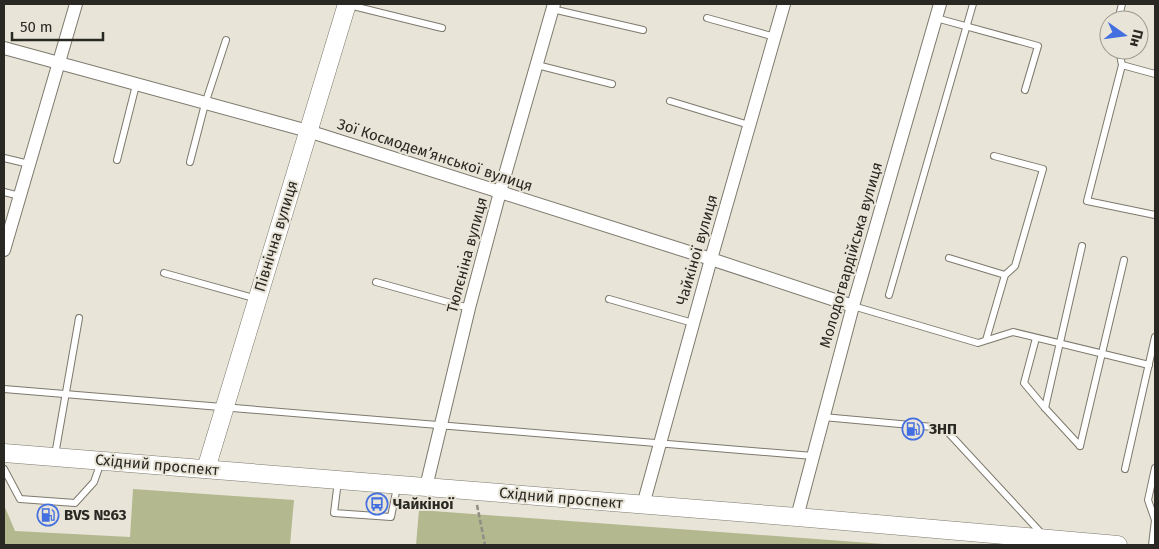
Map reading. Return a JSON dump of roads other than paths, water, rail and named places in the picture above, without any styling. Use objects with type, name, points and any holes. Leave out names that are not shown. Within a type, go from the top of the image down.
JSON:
[{"type":"main road","name":"Північна вулиця","points":[[206,469],[347,4]]},
{"type":"main road","name":"Східний проспект","points":[[4,453],[643,504],[1118,545]]},
{"type":"street","points":[[4,250],[76,4]]},
{"type":"street","name":"Чайкіної вулиця","points":[[643,504],[784,4]]},
{"type":"street","name":"Молодогвардійська вулиця","points":[[797,517],[853,306],[940,4]]},
{"type":"street","name":"Тюлєніна вулиця","points":[[426,487],[469,308],[553,6]]},
{"type":"street","name":"Зої Космодем’янської вулиця","points":[[4,48],[308,131],[853,306]]},
{"type":"lane","points":[[347,4],[442,28]]},
{"type":"lane","points":[[889,294],[973,4]]},
{"type":"lane","points":[[553,6],[643,30]]},
{"type":"lane","points":[[707,18],[775,37]]},
{"type":"lane","points":[[936,18],[1038,46],[1025,90]]},
{"type":"lane","points":[[190,162],[226,40]]},
{"type":"lane","points":[[1121,60],[1122,65],[1087,201],[1155,215]]},
{"type":"lane","points":[[537,65],[612,84]]},
{"type":"lane","points":[[1122,65],[1155,74]]},
{"type":"lane","points":[[118,160],[136,85]]},
{"type":"lane","points":[[670,101],[750,124]]},
{"type":"lane","points":[[986,340],[1005,274],[1015,266],[1043,169],[994,156]]},
{"type":"lane","points":[[4,158],[29,164]]},
{"type":"lane","points":[[4,192],[20,196]]},
{"type":"lane","points":[[1044,408],[1082,246]]},
{"type":"lane","points":[[949,258],[1005,274]]},
{"type":"lane","points":[[1036,338],[1024,383],[1044,408],[1080,446],[1124,260]]},
{"type":"lane","points":[[164,273],[257,299]]},
{"type":"lane","points":[[376,282],[469,308]]},
{"type":"lane","points":[[609,299],[693,323]]},
{"type":"lane","points":[[853,306],[978,343],[1013,332],[1149,365]]},
{"type":"lane","points":[[54,457],[79,318]]},
{"type":"lane","points":[[1125,468],[1155,337]]},
{"type":"lane","points":[[4,389],[813,456]]},
{"type":"lane","points":[[823,417],[944,428],[1047,540]]},
{"type":"lane","points":[[4,469],[20,499],[75,503],[94,482],[101,461]]},
{"type":"lane","points":[[1152,545],[1155,520],[1148,500],[1155,468]]},
{"type":"lane","points":[[338,480],[334,513],[391,517],[398,485]]},
{"type":"place","name":"ЗНП","points":[[913,429]]},
{"type":"place","name":"Чайкіної","points":[[377,504]]},
{"type":"place","name":"BVS №63","points":[[48,515]]}]
